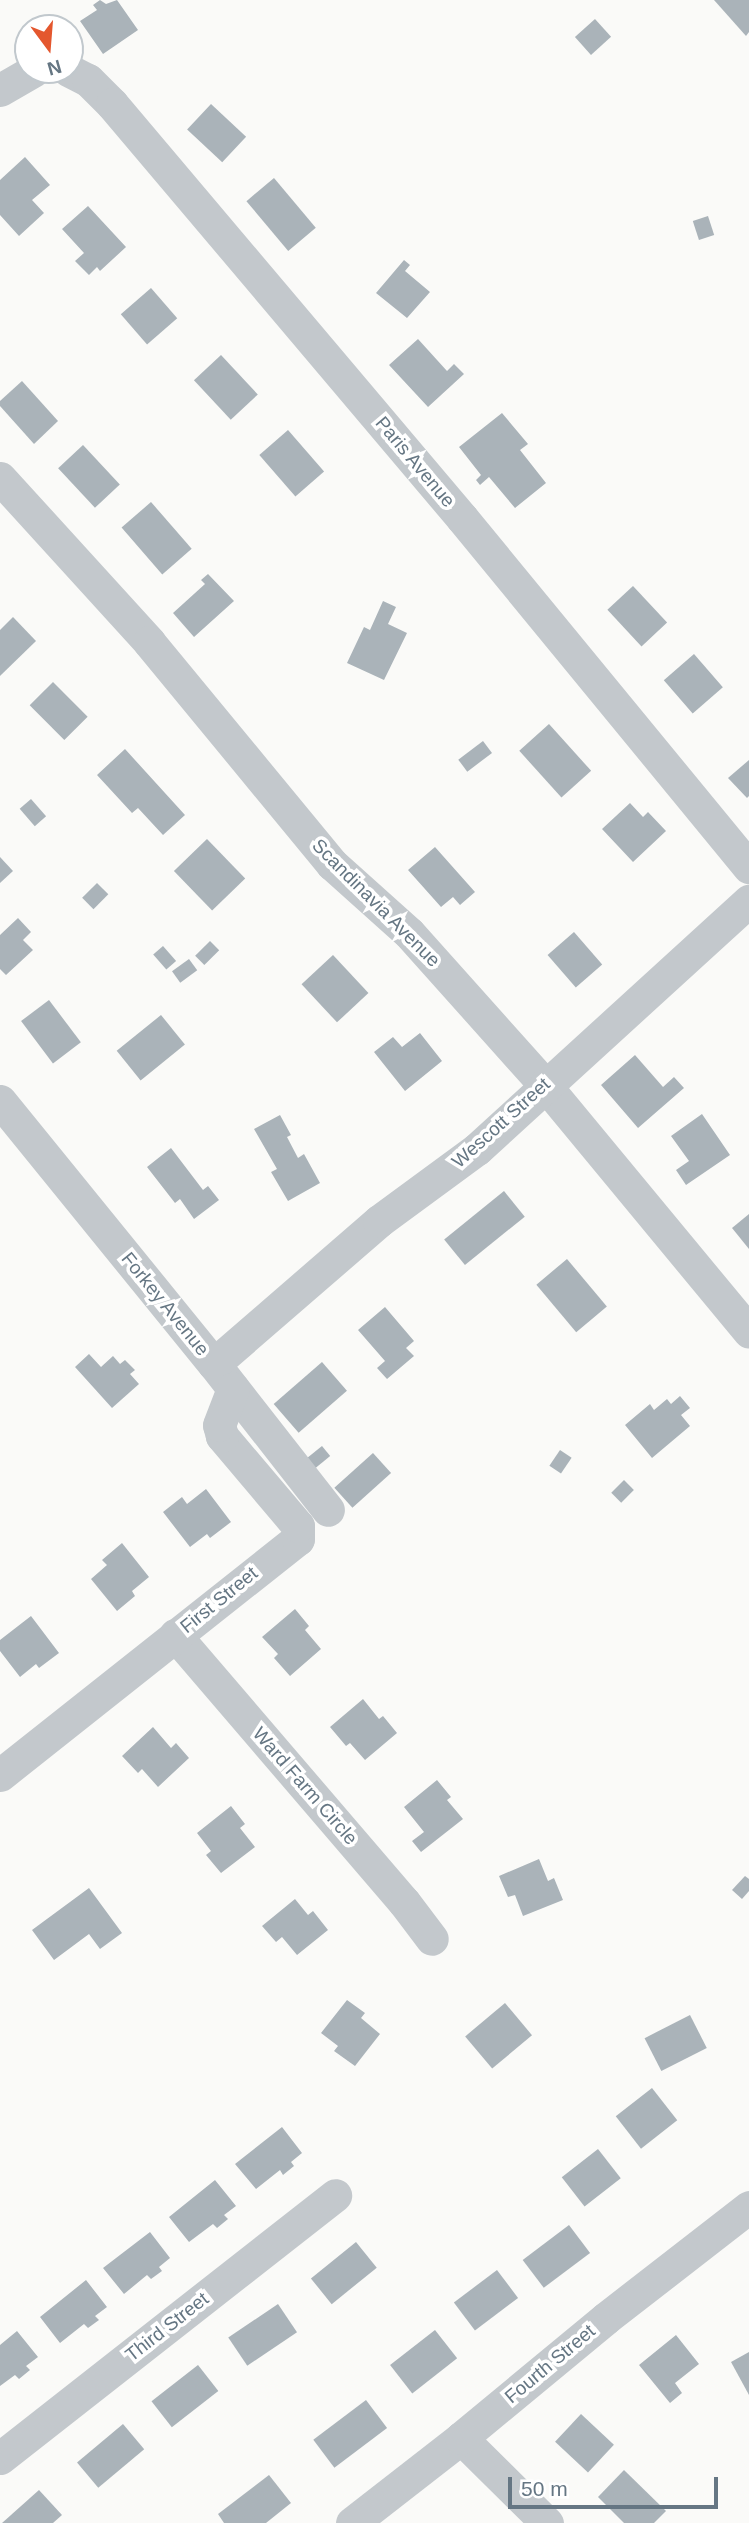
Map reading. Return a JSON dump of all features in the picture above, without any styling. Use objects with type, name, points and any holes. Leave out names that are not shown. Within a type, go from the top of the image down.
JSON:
[{"type":"street","name":"Paris Avenue","points":[[84,78],[112,104],[463,518],[749,867]]},
{"type":"street","name":"Scandinavia Avenue","points":[[0,478],[149,642],[332,864],[410,933],[545,1085],[749,1332]]},
{"type":"street","name":"Wescott Street","points":[[224,1376],[379,1222],[477,1149],[749,901]]},
{"type":"street","name":"Forkey Avenue","points":[[0,1101],[224,1376],[328,1510]]},
{"type":"street","name":"First Street","points":[[0,1775],[298,1539],[298,1526],[222,1436],[219,1426],[224,1376]]},
{"type":"street","name":"Ward Farm Circle","points":[[175,1635],[396,1892],[432,1939]]},
{"type":"street","name":"Third Street","points":[[0,2458],[335,2195]]},
{"type":"street","name":"Fourth Street","points":[[352,2523],[461,2438],[606,2318],[749,2207]]},
{"type":"street","points":[[461,2438],[547,2523]]},
{"type":"building","points":[[100,0],[106,4],[117,0],[138,30],[103,54],[84,27],[84,18],[97,10],[93,5]]},
{"type":"building","points":[[714,0],[749,0],[749,32],[746,36]]},
{"type":"building","points":[[595,19],[611,37],[591,55],[575,37]]},
{"type":"building","points":[[211,104],[246,137],[222,162],[187,130]]},
{"type":"building","points":[[25,157],[50,185],[32,200],[44,213],[19,236],[0,215],[0,180]]},
{"type":"building","points":[[274,178],[316,228],[288,251],[246,201]]},
{"type":"building","points":[[88,206],[126,247],[100,271],[97,267],[89,275],[75,261],[84,253],[62,229]]},
{"type":"building","points":[[708,216],[714,235],[699,240],[693,221]]},
{"type":"building","points":[[404,260],[410,265],[405,271],[430,292],[407,318],[376,293]]},
{"type":"building","points":[[151,288],[177,318],[147,344],[121,314]]},
{"type":"building","points":[[418,339],[447,371],[454,364],[464,374],[428,407],[389,365]]},
{"type":"building","points":[[221,355],[258,394],[231,420],[194,380]]},
{"type":"building","points":[[22,381],[58,421],[34,444],[0,406],[0,401]]},
{"type":"building","points":[[502,413],[528,444],[520,450],[546,483],[515,508],[489,477],[480,485],[476,480],[481,475],[459,447]]},
{"type":"building","points":[[288,430],[324,472],[295,496],[259,455]]},
{"type":"building","points":[[83,445],[120,484],[95,508],[58,468]]},
{"type":"building","points":[[151,502],[192,549],[162,574],[122,528]]},
{"type":"building","points":[[208,574],[234,601],[194,637],[173,613],[205,584],[201,580]]},
{"type":"building","points":[[633,586],[667,623],[642,646],[607,610]]},
{"type":"building","points":[[383,601],[396,607],[388,624],[407,633],[384,680],[347,663],[364,627],[370,630]]},
{"type":"building","points":[[13,617],[36,641],[0,676],[0,630]]},
{"type":"building","points":[[694,654],[723,687],[693,713],[664,680]]},
{"type":"building","points":[[53,682],[88,717],[64,740],[30,705]]},
{"type":"building","points":[[549,724],[591,771],[561,798],[519,751]]},
{"type":"building","points":[[483,741],[492,753],[467,772],[458,760]]},
{"type":"building","points":[[125,749],[185,815],[163,835],[138,808],[132,813],[97,775]]},
{"type":"building","points":[[749,760],[749,796],[747,798],[728,778]]},
{"type":"building","points":[[31,799],[46,816],[35,826],[20,809]]},
{"type":"building","points":[[630,803],[643,817],[648,812],[666,831],[633,862],[602,829]]},
{"type":"building","points":[[207,839],[245,879],[212,911],[174,871]]},
{"type":"building","points":[[435,847],[475,892],[460,905],[453,897],[441,907],[408,870]]},
{"type":"building","points":[[0,857],[13,871],[0,883]]},
{"type":"building","points":[[97,883],[108,894],[93,909],[82,898]]},
{"type":"building","points":[[18,918],[31,932],[23,940],[33,950],[6,975],[0,969],[0,935]]},
{"type":"building","points":[[574,932],[602,964],[576,987],[548,955]]},
{"type":"building","points":[[210,941],[219,950],[204,965],[195,956]]},
{"type":"building","points":[[163,946],[176,961],[166,970],[153,955]]},
{"type":"building","points":[[333,955],[368,993],[337,1022],[302,984]]},
{"type":"building","points":[[189,959],[197,970],[180,983],[172,971]]},
{"type":"building","points":[[49,1000],[81,1042],[53,1063],[21,1021]]},
{"type":"building","points":[[161,1015],[185,1045],[141,1080],[117,1051]]},
{"type":"building","points":[[420,1033],[442,1061],[405,1091],[374,1052],[393,1037],[402,1047]]},
{"type":"building","points":[[635,1055],[663,1087],[674,1077],[684,1088],[638,1128],[601,1085]]},
{"type":"building","points":[[702,1114],[730,1155],[686,1185],[676,1170],[689,1161],[671,1136]]},
{"type":"building","points":[[280,1115],[291,1135],[287,1137],[298,1158],[304,1154],[320,1183],[288,1201],[271,1172],[277,1169],[254,1129]]},
{"type":"building","points":[[171,1148],[203,1190],[208,1186],[219,1200],[194,1219],[180,1199],[175,1203],[147,1167]]},
{"type":"building","points":[[504,1191],[525,1217],[465,1265],[444,1239]]},
{"type":"building","points":[[749,1214],[749,1249],[732,1228]]},
{"type":"building","points":[[567,1259],[607,1306],[576,1332],[536,1285]]},
{"type":"building","points":[[385,1307],[414,1341],[406,1348],[414,1356],[387,1379],[377,1368],[385,1361],[358,1330]]},
{"type":"building","points":[[89,1354],[101,1367],[113,1356],[120,1364],[125,1360],[135,1370],[130,1374],[139,1384],[112,1408],[75,1367]]},
{"type":"building","points":[[322,1362],[347,1391],[299,1433],[274,1404]]},
{"type":"building","points":[[680,1396],[690,1408],[681,1415],[690,1426],[652,1458],[625,1425],[650,1404],[654,1410],[667,1399],[671,1404]]},
{"type":"building","points":[[322,1446],[330,1456],[313,1470],[305,1460]]},
{"type":"building","points":[[560,1450],[572,1458],[561,1474],[549,1466]]},
{"type":"building","points":[[373,1453],[391,1473],[352,1508],[334,1488]]},
{"type":"building","points":[[624,1480],[634,1490],[621,1503],[611,1493]]},
{"type":"building","points":[[206,1489],[231,1522],[210,1538],[207,1534],[190,1547],[163,1512],[182,1497],[187,1504]]},
{"type":"building","points":[[122,1543],[149,1577],[132,1591],[135,1596],[117,1611],[91,1579],[107,1565],[102,1560]]},
{"type":"building","points":[[295,1609],[309,1626],[305,1630],[321,1649],[290,1676],[274,1658],[278,1654],[262,1637]]},
{"type":"building","points":[[31,1616],[59,1653],[39,1668],[36,1664],[20,1677],[0,1651],[0,1640]]},
{"type":"building","points":[[363,1699],[379,1719],[383,1716],[397,1733],[365,1760],[350,1743],[346,1746],[330,1727]]},
{"type":"building","points":[[153,1727],[171,1748],[176,1743],[189,1758],[158,1787],[142,1769],[138,1773],[122,1756]]},
{"type":"building","points":[[437,1780],[451,1797],[447,1800],[463,1819],[421,1852],[412,1841],[424,1832],[404,1807]]},
{"type":"building","points":[[231,1806],[245,1824],[240,1828],[255,1847],[221,1873],[206,1855],[211,1851],[197,1833]]},
{"type":"building","points":[[539,1859],[548,1881],[554,1878],[563,1900],[523,1916],[515,1895],[508,1897],[499,1876]]},
{"type":"building","points":[[745,1876],[749,1879],[749,1891],[742,1899],[732,1890]]},
{"type":"building","points":[[89,1888],[122,1933],[100,1949],[89,1934],[54,1960],[32,1930]]},
{"type":"building","points":[[295,1899],[308,1915],[313,1911],[328,1930],[297,1955],[282,1937],[276,1942],[262,1926]]},
{"type":"building","points":[[347,2000],[365,2013],[361,2018],[380,2034],[355,2066],[334,2051],[338,2046],[321,2033]]},
{"type":"building","points":[[505,2003],[532,2035],[492,2069],[465,2036]]},
{"type":"building","points":[[690,2015],[707,2048],[661,2071],[645,2038]]},
{"type":"building","points":[[652,2088],[677,2120],[641,2149],[616,2116]]},
{"type":"building","points":[[282,2127],[302,2153],[291,2162],[294,2166],[283,2175],[280,2170],[256,2189],[235,2164]]},
{"type":"building","points":[[598,2149],[621,2178],[585,2206],[562,2177]]},
{"type":"building","points":[[215,2180],[236,2206],[224,2215],[228,2219],[217,2228],[213,2224],[189,2242],[169,2217]]},
{"type":"building","points":[[569,2225],[590,2253],[544,2288],[523,2260]]},
{"type":"building","points":[[150,2232],[170,2258],[159,2267],[162,2271],[151,2279],[147,2275],[124,2294],[103,2268]]},
{"type":"building","points":[[356,2242],[377,2268],[332,2304],[311,2279]]},
{"type":"building","points":[[497,2270],[518,2298],[475,2330],[454,2302]]},
{"type":"building","points":[[86,2280],[107,2307],[95,2316],[99,2320],[88,2328],[84,2324],[60,2343],[40,2317]]},
{"type":"building","points":[[278,2304],[297,2332],[247,2366],[228,2338]]},
{"type":"building","points":[[435,2330],[457,2358],[412,2393],[390,2365]]},
{"type":"building","points":[[17,2331],[38,2357],[26,2366],[30,2370],[19,2379],[15,2375],[0,2386],[0,2345]]},
{"type":"building","points":[[676,2335],[699,2364],[675,2383],[682,2393],[670,2403],[639,2365]]},
{"type":"building","points":[[749,2352],[749,2395],[731,2362]]},
{"type":"building","points":[[198,2365],[218,2391],[172,2427],[152,2401]]},
{"type":"building","points":[[366,2400],[387,2428],[334,2468],[313,2440]]},
{"type":"building","points":[[581,2414],[614,2445],[588,2472],[555,2442]]},
{"type":"building","points":[[123,2424],[144,2449],[98,2488],[77,2463]]},
{"type":"building","points":[[624,2470],[666,2511],[654,2523],[624,2523],[598,2497]]},
{"type":"building","points":[[269,2475],[291,2503],[266,2523],[224,2523],[218,2514]]},
{"type":"building","points":[[39,2490],[62,2515],[53,2523],[2,2523]]}]
